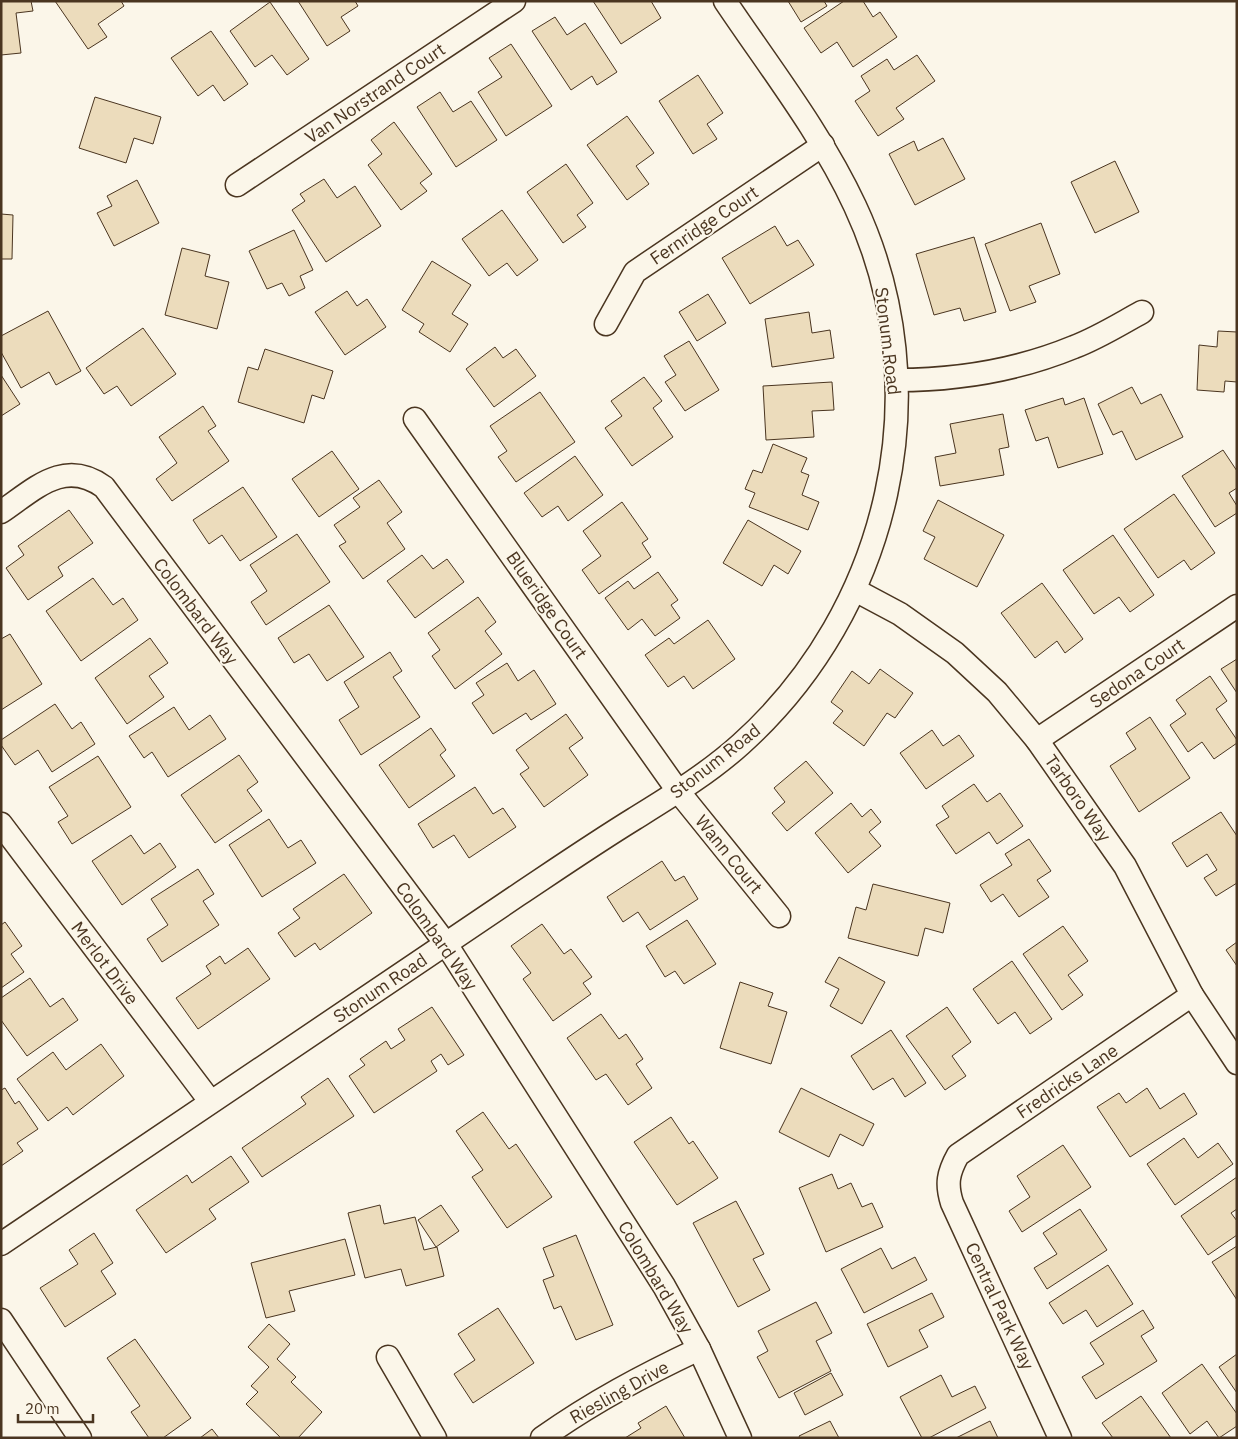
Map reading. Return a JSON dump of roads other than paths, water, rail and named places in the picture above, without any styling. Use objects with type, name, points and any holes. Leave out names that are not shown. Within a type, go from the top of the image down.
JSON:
[{"type":"street","name":"Van Norstrand Court","points":[[237,185],[514,1]]},
{"type":"street","name":"Stonum Road","points":[[1,1244],[210,1101],[574,857],[678,792],[738,747],[773,714],[808,670],[835,629],[855,590],[874,540],[887,494],[895,446],[897,380],[888,309],[876,262],[857,209],[823,145],[725,1]]},
{"type":"street","name":"Fernridge Court","points":[[606,324],[635,272],[823,145]]},
{"type":"street","points":[[897,380],[920,380],[980,374],[1024,364],[1081,344],[1142,312]]},
{"type":"street","name":"Blueridge Court","points":[[415,419],[678,792]]},
{"type":"street","name":"Colombard Way","points":[[1,512],[51,479],[67,474],[80,475],[94,480],[104,488],[446,944],[664,1286],[699,1349],[740,1438]]},
{"type":"street","name":"Tarboro Way","points":[[855,590],[900,614],[955,653],[997,692],[1037,740],[1125,866],[1192,995],[1237,1063]]},
{"type":"street","name":"Sedona Court","points":[[1037,740],[1237,606]]},
{"type":"street","name":"Wann Court","points":[[678,792],[779,916]]},
{"type":"street","name":"Merlot Drive","points":[[1,824],[210,1101]]},
{"type":"street","name":"Fredricks Lane","points":[[948,1172],[958,1155],[1192,995]]},
{"type":"street","name":"Central Park Way","points":[[948,1172],[948,1189],[952,1203],[1060,1438]]},
{"type":"street","points":[[1,1320],[80,1438]]},
{"type":"street","name":"Riesling Drive","points":[[542,1438],[578,1412],[631,1381],[699,1349]]},
{"type":"street","points":[[388,1357],[435,1438]]}]
